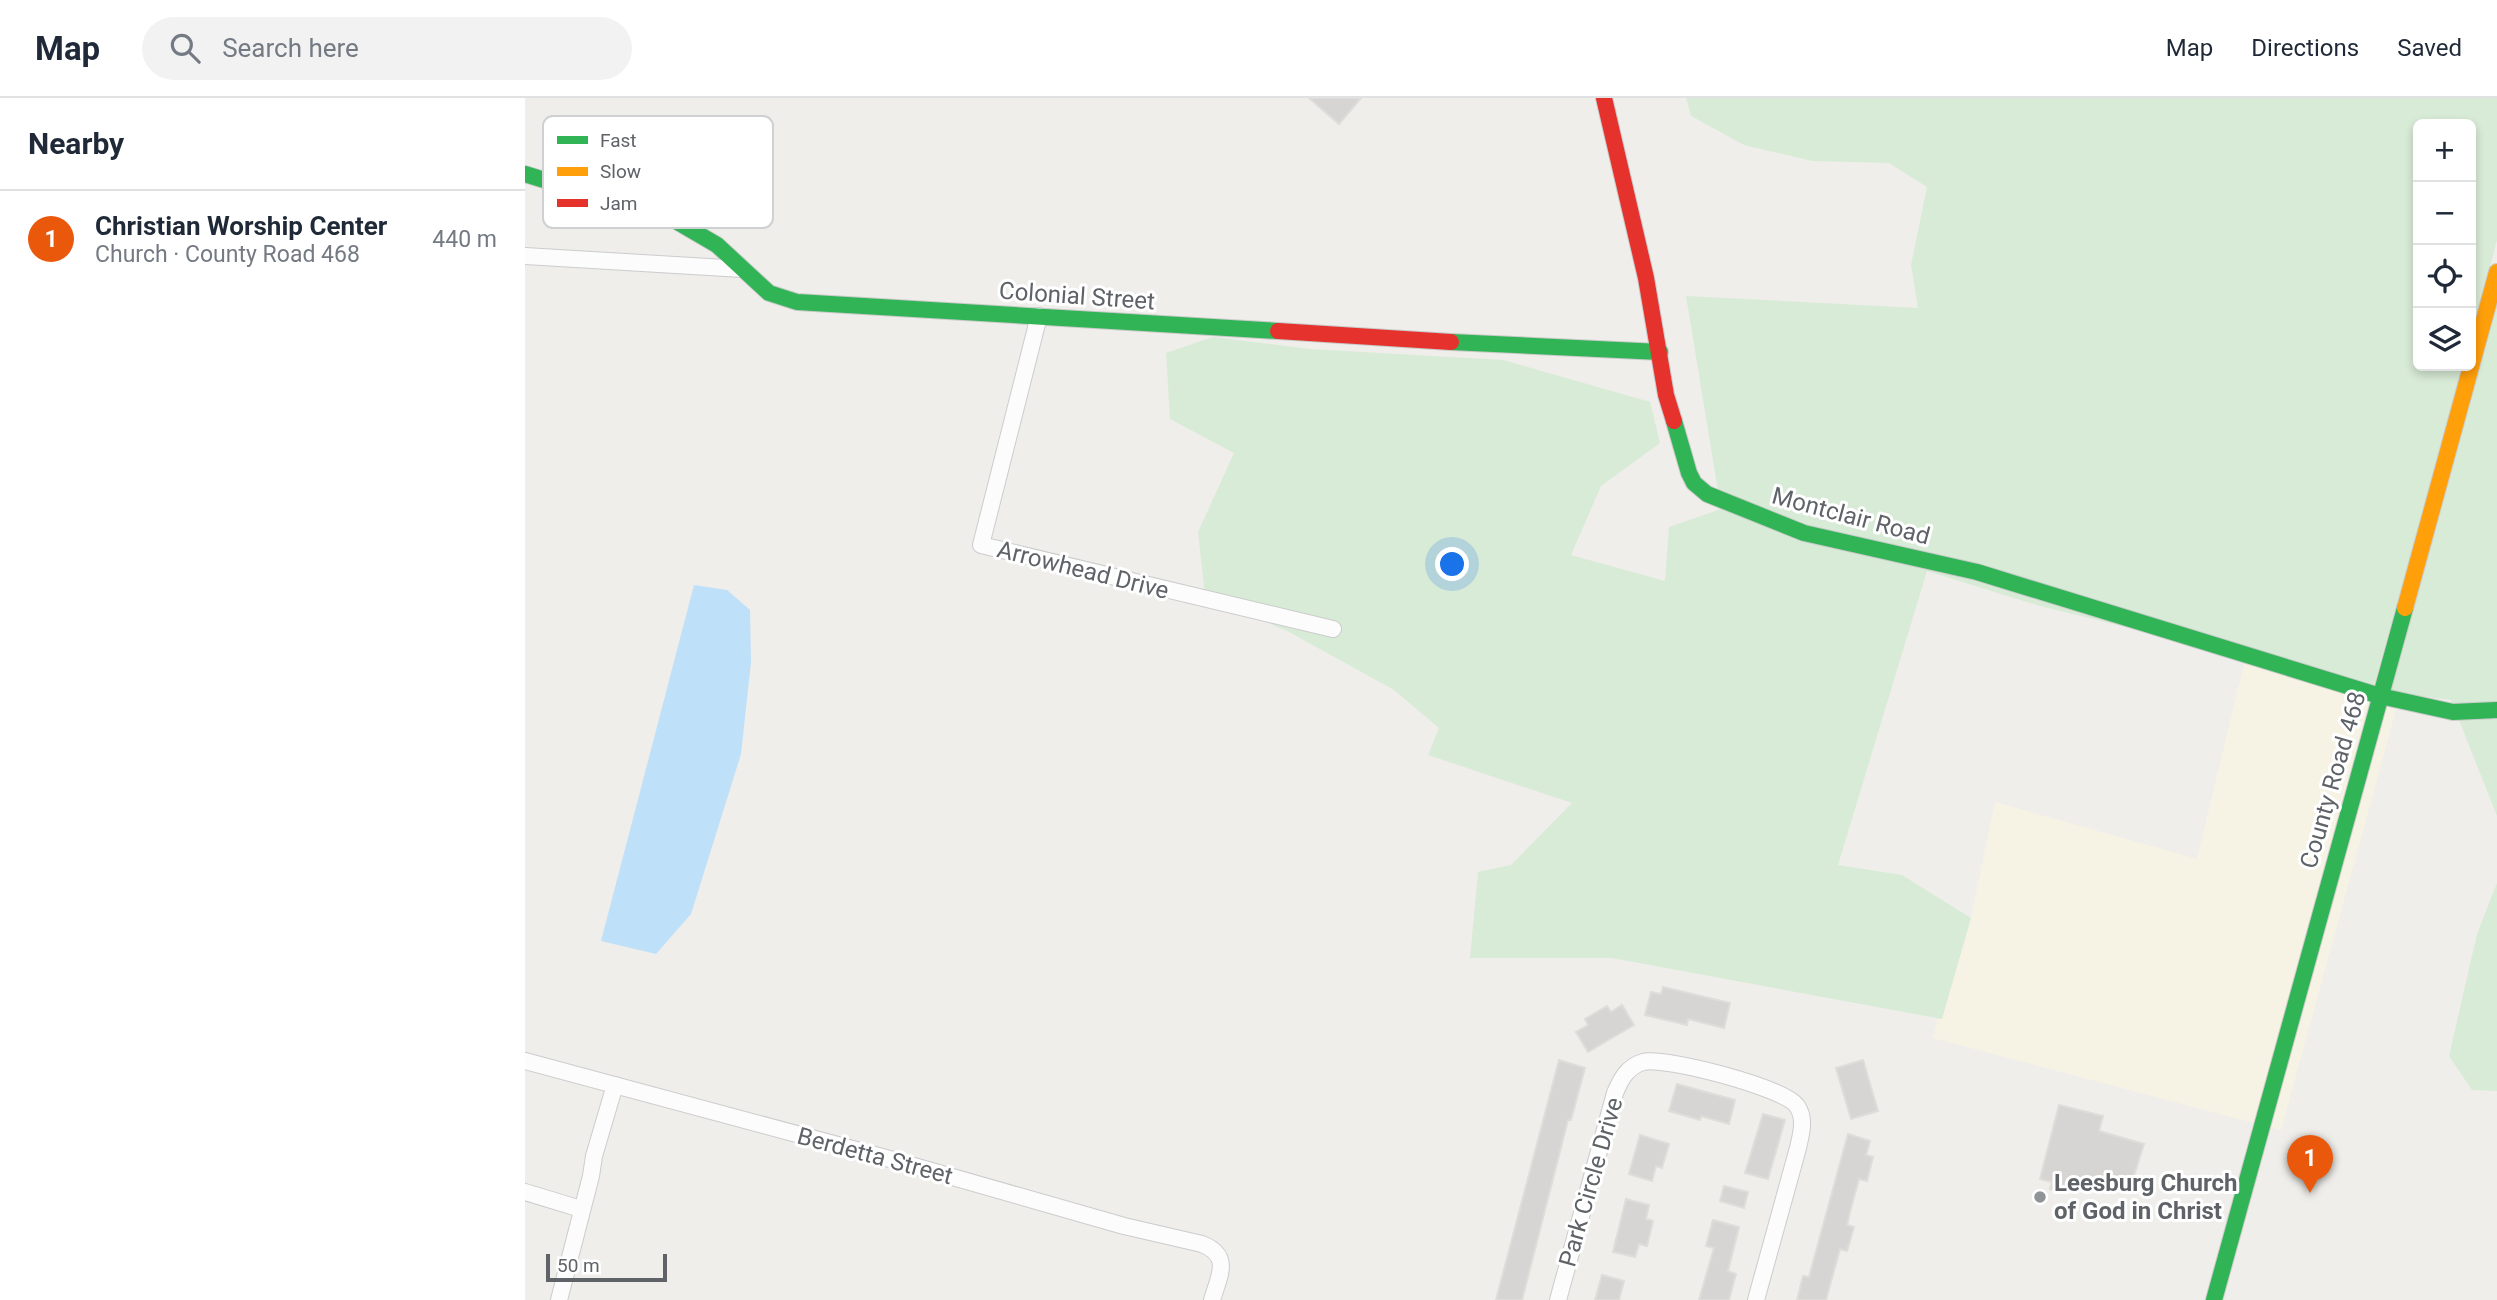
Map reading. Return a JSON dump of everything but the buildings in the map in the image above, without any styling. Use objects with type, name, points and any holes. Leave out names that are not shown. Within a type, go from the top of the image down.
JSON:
[{"type":"street","name":"Montclair Road","points":[[1604,98],[1637,233],[1666,396],[1689,473],[1701,489],[1724,502],[1804,533],[1977,572],[2380,696],[2453,712],[2497,710]]},
{"type":"street","name":"Colonial Street","points":[[525,174],[543,180]]},
{"type":"street","name":"Colonial Street","points":[[689,228],[701,234],[769,293],[797,302],[1411,340],[1660,352]]},
{"type":"street","points":[[525,256],[742,269]]},
{"type":"street","name":"County Road 468","points":[[2214,1300],[2495,290],[2497,272]]},
{"type":"street","name":"Arrowhead Drive","points":[[1039,316],[981,545],[1333,629]]},
{"type":"street","name":"Park Circle Drive","points":[[1558,1300],[1615,1093],[1623,1074],[1630,1068],[1642,1062],[1657,1060],[1674,1062],[1769,1088],[1796,1104],[1801,1113],[1803,1126],[1798,1148],[1756,1300]]},
{"type":"street","name":"Berdetta Street","points":[[525,1061],[886,1158],[1124,1226],[1202,1244],[1213,1248],[1222,1265],[1212,1300]]},
{"type":"street","points":[[559,1300],[597,1145],[615,1085]]},
{"type":"street","points":[[525,1192],[581,1209]]},
{"type":"shaded area","points":[[2246,656],[2373,688],[2254,1123],[1933,1038],[1971,918],[1995,802],[2197,859]]},
{"type":"shaded area","points":[[2389,692],[2400,695],[2281,1130],[2270,1127]]},
{"type":"green space","points":[[1686,98],[2497,98],[2497,240],[2476,322],[2476,119],[2413,119],[2413,371],[2463,371],[2373,688],[2040,606],[1927,571],[1838,865],[1902,875],[1971,918],[1942,1019],[1612,958],[1470,958],[1478,872],[1511,865],[1572,803],[1428,755],[1439,728],[1394,690],[1289,632],[1205,595],[1198,532],[1234,453],[1170,419],[1166,353],[1213,337],[1310,349],[1503,360],[1650,402],[1660,443],[1601,486],[1571,555],[1665,581],[1669,527],[1721,509],[1686,296],[1918,308],[1911,265],[1927,187],[1889,163],[1812,161],[1744,145],[1691,116]]},
{"type":"green space","points":[[2497,304],[2497,816],[2451,700],[2389,692]]},
{"type":"green space","points":[[2497,883],[2497,1091],[2472,1090],[2449,1056],[2477,934]]},
{"type":"water","points":[[694,585],[727,590],[750,610],[751,662],[741,754],[691,914],[656,954],[601,941]]},
{"type":"traffic: fast","points":[[525,174],[543,180]]},
{"type":"traffic: fast","points":[[688,228],[717,245],[769,293],[797,302],[1278,331]]},
{"type":"traffic: fast","points":[[1451,342],[1660,352]]},
{"type":"traffic: fast","points":[[1674,421],[1694,483],[1707,494],[1804,533],[1977,572],[2380,696],[2453,712],[2497,710]]},
{"type":"traffic: fast","points":[[2214,1300],[2405,608]]},
{"type":"traffic: slow","points":[[2405,608],[2497,272]]},
{"type":"traffic: jam","points":[[1604,98],[1646,278],[1666,395],[1674,421]]},
{"type":"traffic: jam","points":[[1278,331],[1451,342]]},
{"type":"place","name":"Christian Worship Center","points":[[2310,1193]]},
{"type":"place","name":"Leesburg Church of God in Christ","points":[[2040,1197]]}]
